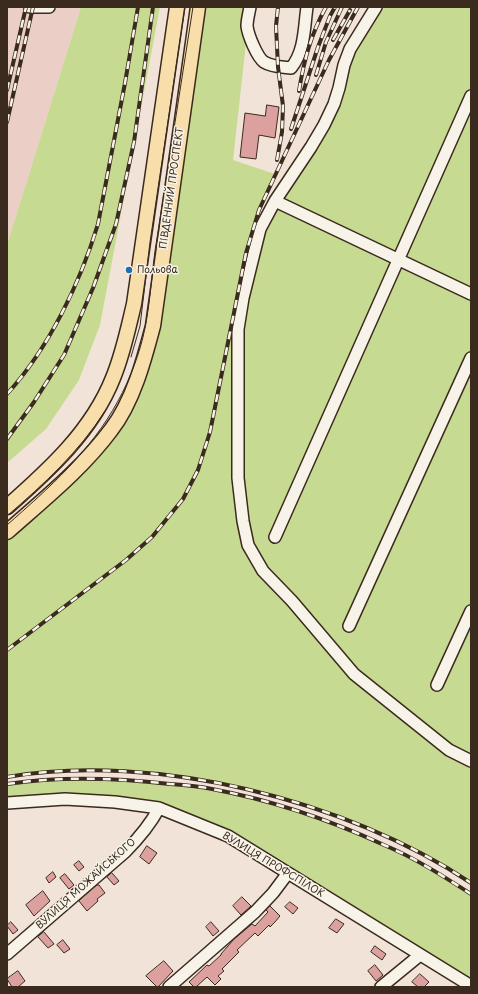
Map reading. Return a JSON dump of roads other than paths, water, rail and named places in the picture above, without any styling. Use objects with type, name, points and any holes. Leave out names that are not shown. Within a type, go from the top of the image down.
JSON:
[{"type":"main road","name":"ПІВДЕННИЙ ПРОСПЕКТ","points":[[7,507],[44,474],[72,445],[85,428],[103,398],[125,343],[134,304],[177,7]]},
{"type":"main road","name":"ПІВДЕННИЙ ПРОСПЕКТ","points":[[7,532],[72,473],[112,430],[138,377],[153,326],[198,7]]},
{"type":"street","points":[[30,7],[49,7]]},
{"type":"street","points":[[250,7],[247,25],[257,52],[264,62],[278,67],[292,68],[302,47],[307,7]]},
{"type":"street","points":[[376,7],[350,50],[344,65],[334,104],[324,125],[311,147],[274,201],[260,229],[238,320],[238,478],[243,520],[248,545],[263,571],[292,601],[354,674],[449,750],[471,761]]},
{"type":"street","points":[[276,537],[471,96]]},
{"type":"street","points":[[274,201],[471,294]]},
{"type":"street","points":[[349,626],[471,358]]},
{"type":"street","points":[[437,685],[471,611]]},
{"type":"street","name":"ВУЛИЦЯ ПРОФСПІЛОК","points":[[7,803],[65,799],[115,802],[159,808],[228,836],[471,986]]},
{"type":"street","name":"ВУЛИЦЯ МОЖАЙСЬКОГО","points":[[7,954],[125,852],[148,826],[159,808]]},
{"type":"street","points":[[169,987],[255,912],[273,893],[288,873]]},
{"type":"street","points":[[381,987],[420,955]]},
{"type":"tram line","points":[[131,357],[140,326],[150,242],[185,7]]},
{"type":"tram line","points":[[7,525],[68,468],[95,436],[118,401],[134,366],[143,337],[147,317],[155,249],[193,7]]},
{"type":"tram line","points":[[7,516],[60,467],[84,440],[105,411]]},
{"type":"railway","points":[[7,90],[26,7]]},
{"type":"railway","points":[[7,122],[33,7]]},
{"type":"railway","points":[[7,394],[22,376],[50,336],[62,314],[91,246],[98,224],[138,7]]},
{"type":"railway","points":[[7,439],[34,402],[64,355],[93,288],[116,224],[134,142],[153,7]]},
{"type":"railway","points":[[277,160],[282,132],[283,106],[278,67],[276,26],[278,7]]},
{"type":"railway","points":[[299,91],[309,48],[316,27],[326,7]]},
{"type":"railway","points":[[291,129],[318,47],[335,7]]},
{"type":"railway","points":[[316,75],[326,42],[342,7]]},
{"type":"railway","points":[[7,650],[126,560],[152,537],[183,499],[198,470],[210,432],[246,253],[259,210],[329,60],[358,7]]},
{"type":"railway","points":[[333,40],[350,10]]},
{"type":"railway","points":[[7,777],[64,771],[124,771],[186,778],[248,790],[309,806],[367,828],[422,854],[471,883]]},
{"type":"railway","points":[[7,784],[27,781],[109,779],[207,788],[256,799],[321,819],[364,836],[418,861],[471,894]]},
{"type":"place","name":"Польова","points":[[129,270]]}]
